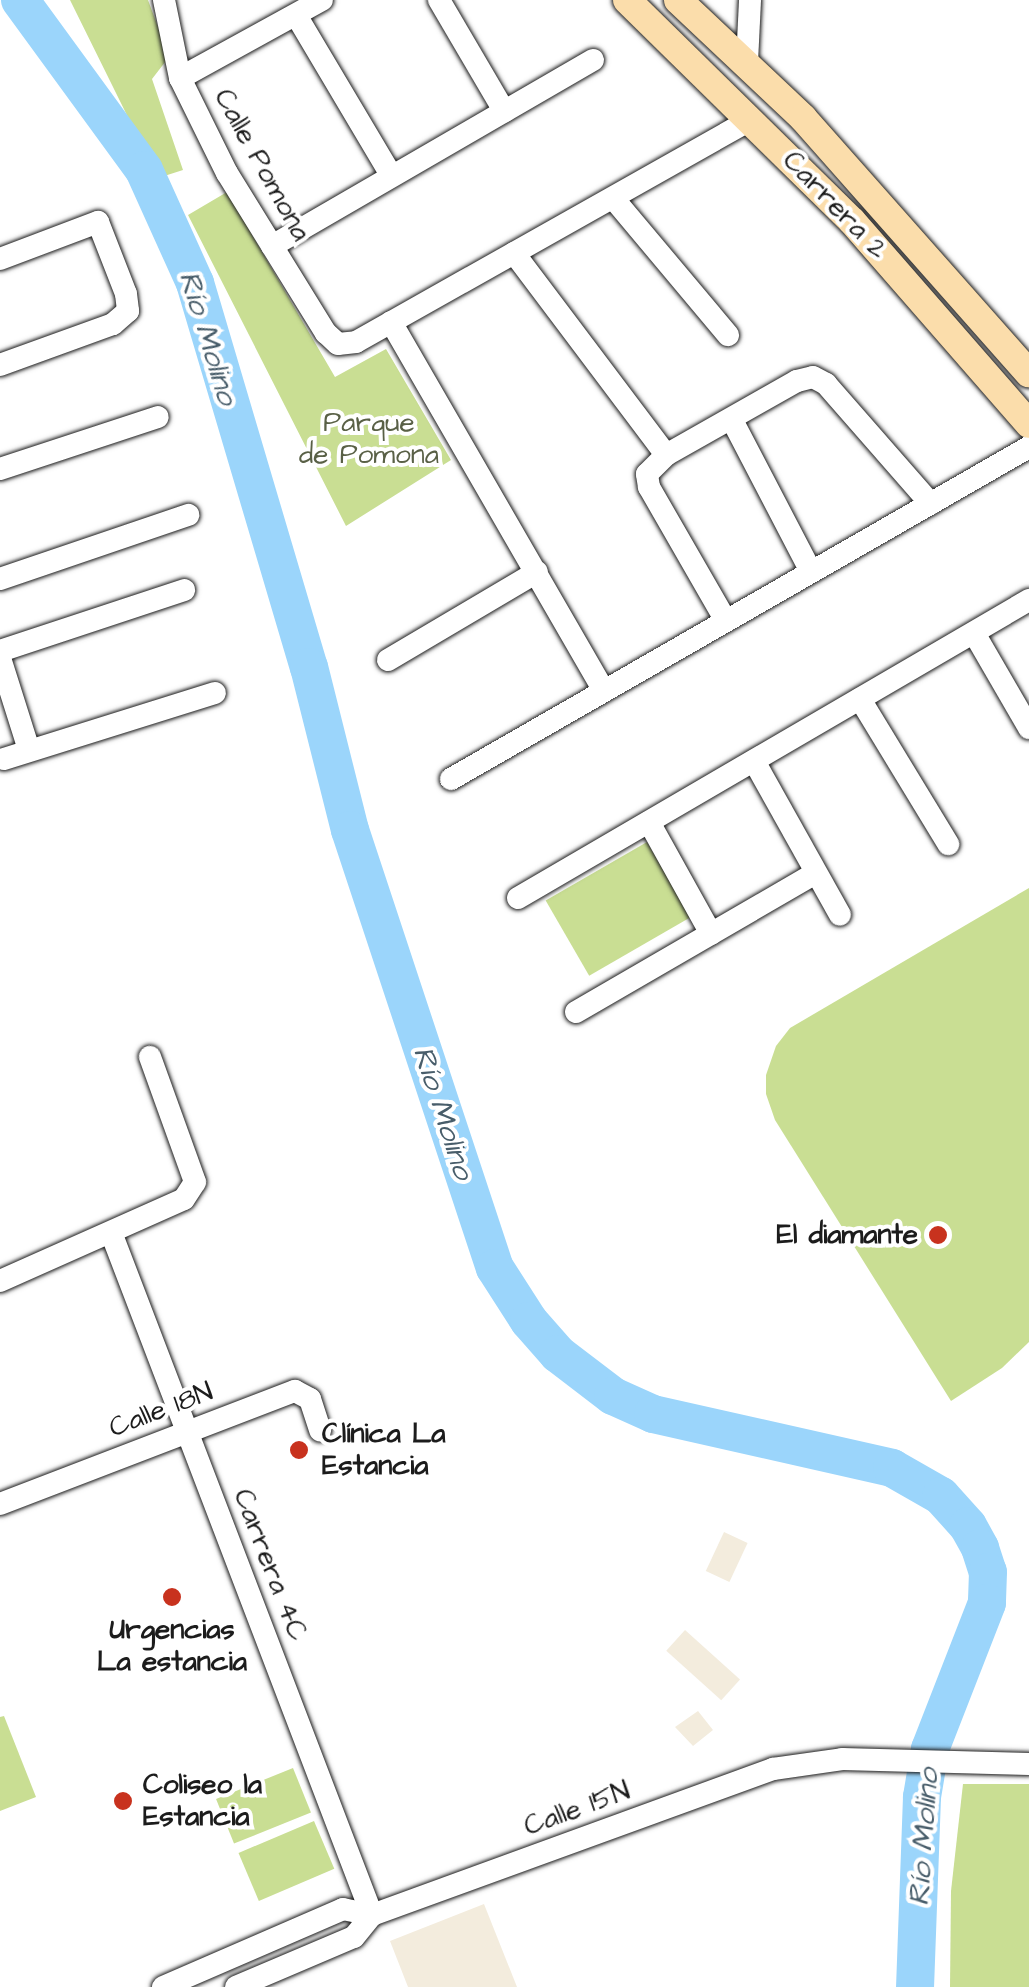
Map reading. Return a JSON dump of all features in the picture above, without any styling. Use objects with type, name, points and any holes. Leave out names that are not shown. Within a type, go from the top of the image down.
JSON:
[{"type":"main road","name":"Carrera 2","points":[[627,0],[752,118],[888,261],[1029,424]]},
{"type":"main road","name":"Carrera 2","points":[[678,0],[804,118],[1029,373]]},
{"type":"street","points":[[164,0],[180,78]]},
{"type":"street","name":"Calle Pomona","points":[[322,0],[180,78],[226,173],[326,333],[338,344],[356,342],[752,118]]},
{"type":"street","points":[[439,0],[504,110]]},
{"type":"street","points":[[747,62],[750,0]]},
{"type":"street","points":[[296,15],[391,175]]},
{"type":"street","points":[[272,246],[593,60]]},
{"type":"street","points":[[613,198],[728,335]]},
{"type":"street","points":[[0,259],[98,222],[126,294],[128,312],[114,324],[0,365]]},
{"type":"street","points":[[514,253],[666,455]]},
{"type":"street","points":[[391,322],[604,691]]},
{"type":"street","points":[[726,621],[649,487],[646,474],[666,455],[797,381],[813,377],[826,384],[930,504]]},
{"type":"street","points":[[0,469],[158,417]]},
{"type":"street","points":[[732,420],[811,572]]},
{"type":"street","points":[[451,779],[1029,447]]},
{"type":"street","points":[[0,579],[188,514]]},
{"type":"street","points":[[388,660],[537,572]]},
{"type":"street","points":[[29,750],[0,655],[184,590]]},
{"type":"street","points":[[518,898],[1029,600]]},
{"type":"street","points":[[974,632],[1029,728]]},
{"type":"street","points":[[4,759],[215,693]]},
{"type":"street","points":[[860,699],[948,844]]},
{"type":"street","points":[[754,760],[840,915]]},
{"type":"street","points":[[649,822],[710,934]]},
{"type":"street","points":[[576,1012],[816,873]]},
{"type":"street","points":[[0,1282],[112,1235],[184,1199],[195,1182],[150,1057]]},
{"type":"street","name":"Carrera 4C","points":[[112,1235],[372,1916]]},
{"type":"street","name":"Calle 18N","points":[[0,1504],[302,1391],[310,1399],[320,1430]]},
{"type":"street","name":"Calle 15N","points":[[164,1987],[343,1909],[372,1916],[774,1769],[842,1759],[1029,1764]]},
{"type":"street","points":[[236,1987],[354,1937],[372,1916]]},
{"type":"shaded area","points":[[724,1532],[748,1543],[729,1582],[706,1571]]},
{"type":"shaded area","points":[[685,1630],[740,1680],[721,1700],[666,1651]]},
{"type":"shaded area","points":[[698,1711],[713,1730],[693,1746],[675,1727]]},
{"type":"shaded area","points":[[484,1904],[517,1987],[408,1987],[390,1941]]},
{"type":"green space","points":[[70,0],[148,0],[169,57],[152,79],[183,170],[158,178]]},
{"type":"green space","name":"Parque de Pomona","points":[[227,192],[335,377],[386,349],[451,460],[346,526],[188,215]]},
{"type":"green space","points":[[647,842],[690,917],[589,976],[546,900]]},
{"type":"green space","name":"El diamante","points":[[1029,888],[1029,1342],[1002,1368],[951,1401],[775,1120],[766,1094],[766,1075],[776,1046],[790,1028]]},
{"type":"green space","points":[[4,1716],[36,1797],[0,1811],[0,1717]]},
{"type":"green space","points":[[293,1768],[311,1813],[234,1844],[216,1799]]},
{"type":"green space","points":[[963,1784],[1029,1784],[1029,1987],[950,1987],[951,1891]]},
{"type":"green space","points":[[314,1821],[334,1869],[259,1901],[239,1853]]},
{"type":"waterway","name":"Río Molino","points":[[20,0],[144,170],[195,283],[309,667],[350,830],[495,1268],[529,1321],[558,1354],[613,1396],[653,1414],[892,1468],[941,1496],[968,1526],[980,1548],[988,1572],[987,1603],[930,1749],[922,1797],[915,1987]]},
{"type":"place","name":"El diamante","points":[[938,1235]]},
{"type":"place","name":"Clínica La Estancia","points":[[299,1450]]},
{"type":"place","name":"Urgencias La estancia","points":[[172,1597]]},
{"type":"place","name":"Coliseo la Estancia","points":[[123,1801]]}]
